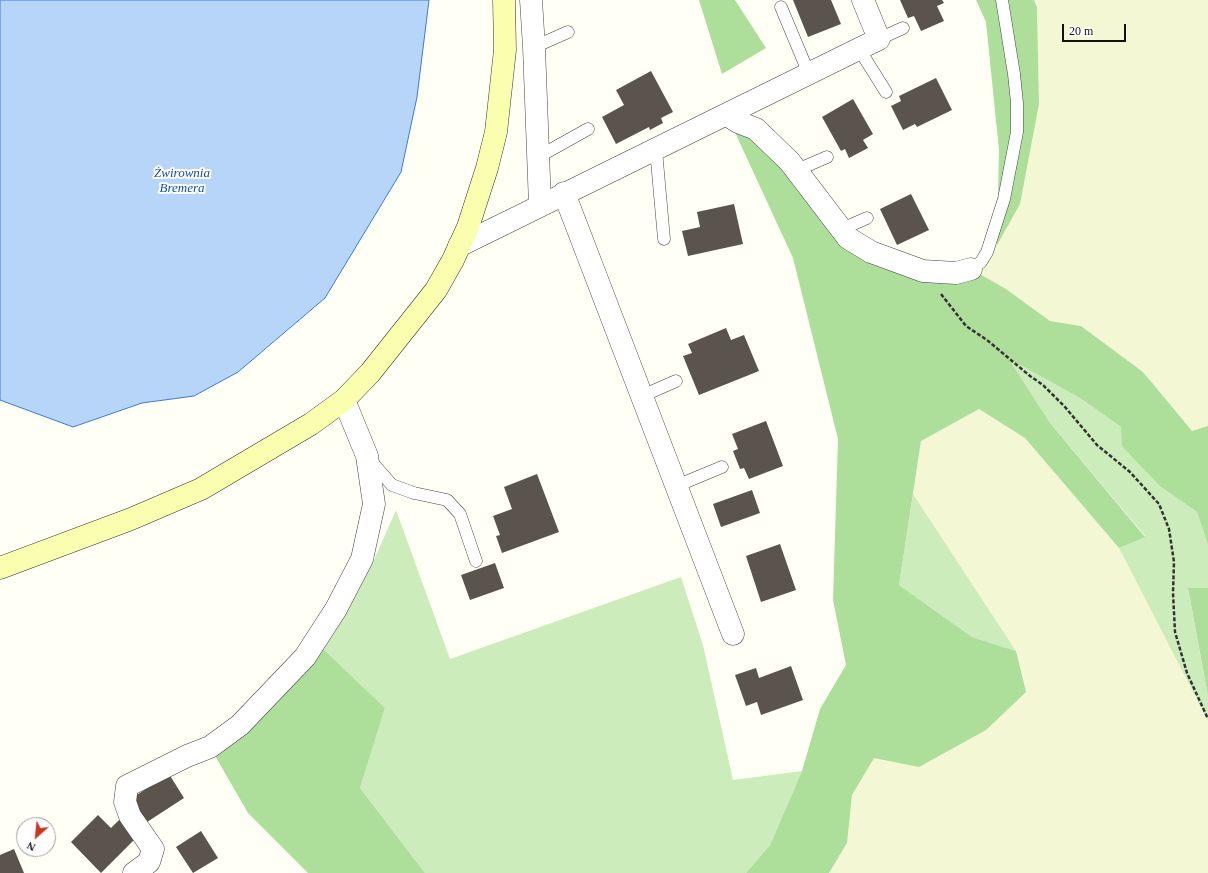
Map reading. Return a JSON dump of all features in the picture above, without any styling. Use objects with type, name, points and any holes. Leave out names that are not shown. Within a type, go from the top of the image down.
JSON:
[{"type":"street","points":[[0,568],[131,519],[202,489],[311,424],[344,400],[370,373],[436,290],[468,227],[481,189],[496,132],[506,50],[504,0]]},
{"type":"street","points":[[531,0],[540,205]]},
{"type":"street","points":[[459,246],[879,39],[863,0]]},
{"type":"street","points":[[727,114],[738,122],[756,129],[797,170],[848,238],[871,252],[899,264],[929,272],[956,273],[971,269]]},
{"type":"street","points":[[564,193],[733,634]]},
{"type":"street","points":[[134,873],[149,862],[153,849],[130,816],[125,802],[127,786],[187,756],[210,747],[240,725],[305,657],[336,609],[362,559],[374,504],[367,456],[344,400]]},
{"type":"lane","points":[[971,269],[981,262],[987,252],[1004,199],[1017,132],[1017,103],[1014,74],[1002,0]]},
{"type":"lane","points":[[781,7],[809,74]]},
{"type":"lane","points":[[879,39],[903,28]]},
{"type":"lane","points":[[534,47],[568,32]]},
{"type":"lane","points":[[859,49],[886,92]]},
{"type":"lane","points":[[538,157],[588,129]]},
{"type":"lane","points":[[656,150],[664,240]]},
{"type":"lane","points":[[797,170],[827,157]]},
{"type":"lane","points":[[842,229],[867,218]]},
{"type":"lane","points":[[642,396],[676,381]]},
{"type":"lane","points":[[367,456],[392,485],[414,493],[447,500],[460,514],[476,561]]},
{"type":"lane","points":[[676,486],[722,468]]},
{"type":"path","points":[[929,272],[944,298],[966,326],[987,340],[1043,385],[1065,407],[1097,445],[1130,472],[1159,504],[1169,529],[1174,562],[1173,593],[1175,632],[1187,673],[1208,719]]},
{"type":"green space","points":[[699,0],[735,0],[766,48],[722,74]]},
{"type":"green space","points":[[976,0],[1034,0],[1037,7],[1039,104],[1020,204],[997,245],[999,150],[986,22]]},
{"type":"green space","points":[[1034,0],[1208,0],[1208,426],[1192,432],[1143,372],[1081,326],[1050,321],[1006,289],[971,269],[997,245],[1039,104],[1037,7]]},
{"type":"green space","points":[[727,115],[871,252],[971,269],[1006,289],[1050,321],[1081,326],[1143,372],[1192,431],[1208,426],[1208,545],[1197,512],[1161,487],[1122,446],[1121,427],[1080,398],[1008,358],[1050,423],[1145,537],[1119,548],[1025,438],[979,409],[921,441],[899,585],[972,637],[1016,651],[1026,692],[986,730],[919,767],[874,758],[852,795],[847,843],[829,873],[746,873],[770,845],[802,771],[820,709],[846,665],[833,600],[838,439],[793,258]]},
{"type":"green space","points":[[1007,357],[1080,398],[1121,427],[1161,487],[1197,512],[1208,545],[1208,588],[1188,589],[1208,696],[1208,721],[1119,548],[1145,536],[1050,423]]},
{"type":"green space","points":[[979,409],[1025,438],[1119,548],[1208,721],[1208,873],[829,873],[847,843],[852,795],[874,757],[919,767],[1016,651],[913,494],[921,441]]},
{"type":"green space","points":[[913,494],[1016,651],[972,637],[899,585]]},
{"type":"green space","points":[[396,510],[450,659],[681,577],[703,645],[733,780],[802,771],[770,845],[746,873],[425,873],[360,788],[385,708],[315,641],[374,560]]},
{"type":"green space","points":[[1188,588],[1208,588],[1208,696]]},
{"type":"green space","points":[[315,641],[385,708],[360,788],[425,873],[308,873],[248,813],[210,747]]},
{"type":"water","name":"Żwirownia Bremera","points":[[0,0],[429,0],[417,97],[401,172],[325,298],[238,372],[194,396],[142,403],[73,427],[0,400]]},
{"type":"building","points":[[793,0],[831,0],[841,24],[808,37]]},
{"type":"building","points":[[900,0],[942,0],[944,3],[937,6],[944,21],[921,31],[914,16],[908,18]]},
{"type":"building","points":[[651,71],[673,112],[661,118],[663,123],[650,130],[649,127],[616,144],[602,117],[624,105],[616,90]]},
{"type":"building","points":[[936,78],[952,110],[917,127],[915,124],[903,130],[891,106],[901,101],[899,96]]},
{"type":"building","points":[[853,99],[873,134],[863,140],[868,148],[849,158],[845,149],[841,151],[822,117]]},
{"type":"building","points":[[911,194],[929,230],[897,245],[880,209]]},
{"type":"building","points":[[734,204],[743,244],[688,256],[682,231],[700,227],[697,212]]},
{"type":"building","points":[[726,328],[731,340],[744,335],[759,371],[699,395],[683,356],[692,353],[688,344]]},
{"type":"building","points":[[766,421],[783,466],[749,479],[744,468],[740,469],[733,451],[738,449],[732,434]]},
{"type":"building","points":[[537,474],[559,532],[502,553],[496,536],[500,535],[493,516],[512,509],[504,487]]},
{"type":"building","points":[[752,490],[760,513],[721,527],[713,504]]},
{"type":"building","points":[[780,544],[796,590],[761,602],[746,556]]},
{"type":"building","points":[[495,563],[504,588],[470,600],[461,575]]},
{"type":"building","points":[[791,666],[803,700],[761,715],[757,702],[746,706],[735,675],[756,668],[759,678]]},
{"type":"building","points":[[169,774],[184,798],[144,824],[129,800]]},
{"type":"building","points":[[98,815],[111,828],[119,820],[136,838],[101,873],[71,842]]},
{"type":"building","points":[[201,831],[218,858],[193,873],[176,847]]},
{"type":"building","points":[[14,849],[16,857],[24,873],[0,873],[0,855]]}]
